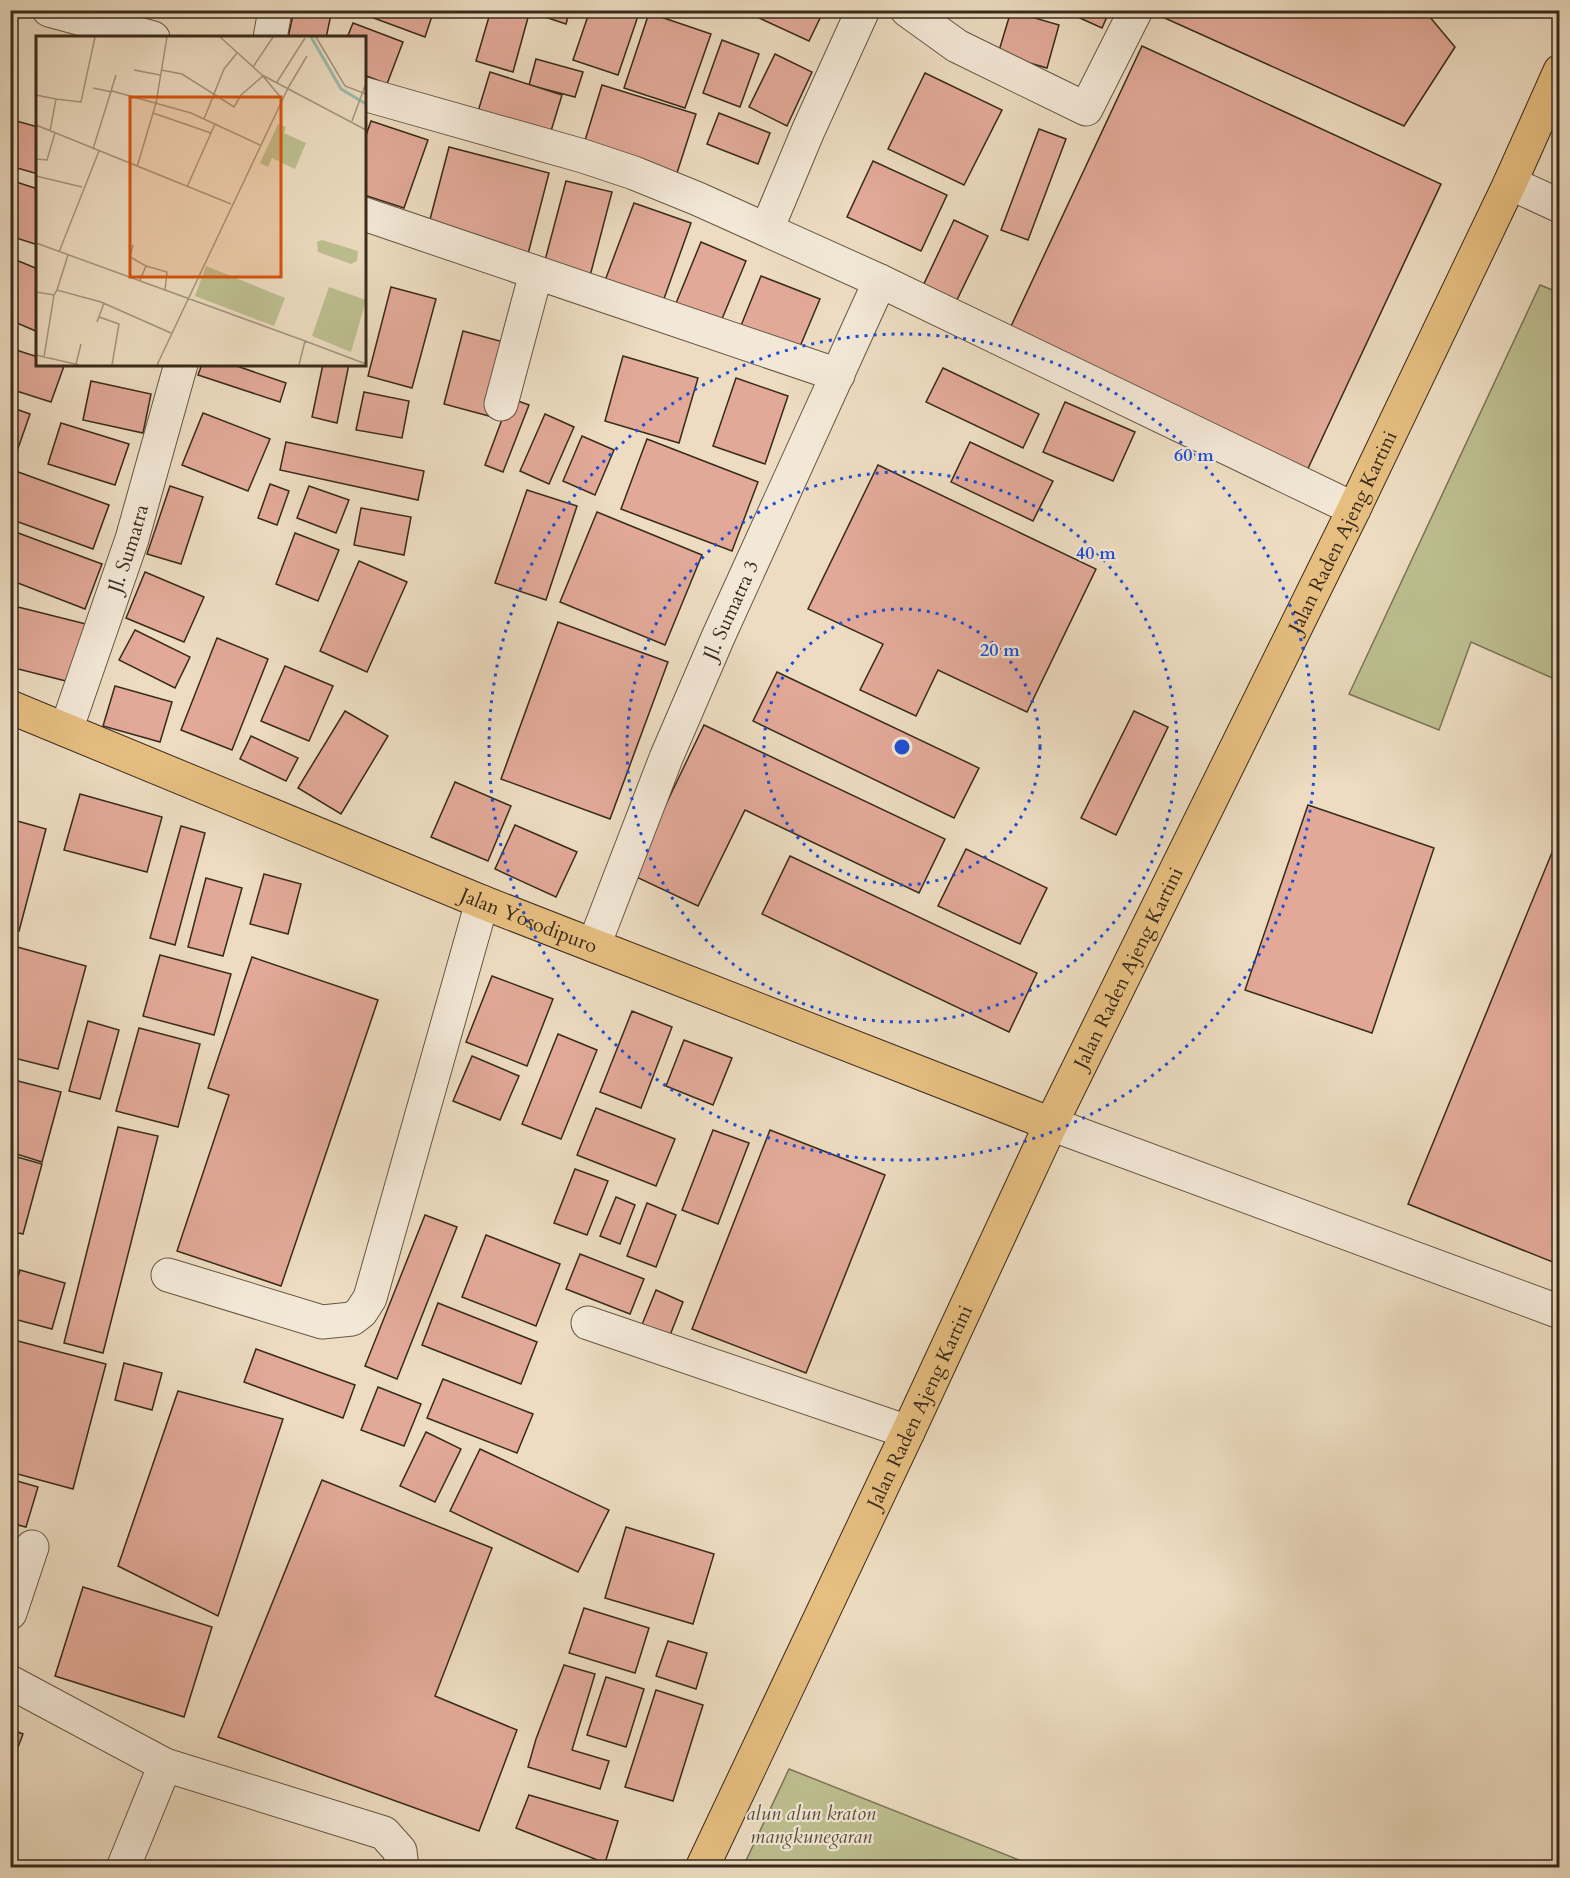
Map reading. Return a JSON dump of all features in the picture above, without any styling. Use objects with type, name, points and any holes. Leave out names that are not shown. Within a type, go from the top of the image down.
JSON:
[{"type":"main road","name":"Jalan Raden Ajeng Kartini","points":[[702,1868],[1051,1124],[1354,509],[1510,183],[1560,71]]},
{"type":"main road","name":"Jalan Yosodipuro","points":[[10,707],[482,902],[1051,1124]]},
{"type":"street","points":[[49,10],[146,36]]},
{"type":"street","points":[[270,36],[275,10]]},
{"type":"street","points":[[767,229],[863,10]]},
{"type":"street","points":[[907,10],[957,46],[1086,109],[1136,10]]},
{"type":"street","points":[[366,95],[509,134],[634,173],[767,229],[880,281],[1354,509]]},
{"type":"street","points":[[1510,183],[1560,206]]},
{"type":"street","points":[[366,215],[838,375]]},
{"type":"street","points":[[501,404],[536,273]]},
{"type":"street","name":"Jl. Sumatra 3","points":[[594,945],[671,748],[719,635],[880,281]]},
{"type":"street","name":"Jl. Sumatra","points":[[66,730],[132,539],[180,366]]},
{"type":"street","points":[[168,1275],[322,1322],[352,1319],[361,1312],[370,1298],[482,902]]},
{"type":"street","points":[[1051,1124],[1560,1312]]},
{"type":"street","points":[[588,1323],[908,1432]]},
{"type":"street","points":[[10,1613],[32,1547]]},
{"type":"street","points":[[10,1682],[165,1765],[384,1833],[400,1851],[402,1868]]},
{"type":"street","points":[[123,1868],[165,1765]]},
{"type":"green space","points":[[1540,285],[1560,293],[1559,681],[1471,642],[1439,730],[1349,694]]},
{"type":"green space","name":"alun alun kraton mangkunegaran","points":[[789,1769],[1037,1867],[743,1867]]},
{"type":"building","points":[[294,10],[332,10],[326,36],[288,36]]},
{"type":"building","points":[[352,10],[434,10],[425,37]]},
{"type":"building","points":[[491,10],[514,10],[529,14],[513,72],[476,61]]},
{"type":"building","points":[[537,10],[570,10],[566,24],[536,14]]},
{"type":"building","points":[[590,10],[640,10],[618,75],[573,60]]},
{"type":"building","points":[[760,10],[824,10],[809,41],[757,17]]},
{"type":"building","points":[[1062,10],[1110,10],[1102,28]]},
{"type":"building","points":[[1147,10],[1424,10],[1455,47],[1404,126]]},
{"type":"building","points":[[1011,11],[1059,25],[1047,68],[998,54]]},
{"type":"building","points":[[649,13],[711,34],[685,108],[624,88]]},
{"type":"building","points":[[353,23],[403,42],[387,84],[366,76],[366,36],[348,36]]},
{"type":"building","points":[[722,40],[759,54],[740,107],[703,93]]},
{"type":"building","points":[[1142,46],[1441,184],[1304,477],[1005,339]]},
{"type":"building","points":[[775,54],[812,72],[787,126],[749,107]]},
{"type":"building","points":[[536,59],[583,72],[575,97],[529,85]]},
{"type":"building","points":[[490,72],[562,95],[548,141],[476,118]]},
{"type":"building","points":[[925,73],[1002,110],[964,185],[888,149]]},
{"type":"building","points":[[602,85],[696,114],[676,176],[583,147]]},
{"type":"building","points":[[719,113],[770,133],[758,164],[707,144]]},
{"type":"building","points":[[13,120],[36,126],[36,173],[10,166],[10,128]]},
{"type":"building","points":[[371,121],[428,140],[404,208],[366,196],[366,135]]},
{"type":"building","points":[[1039,129],[1066,139],[1028,240],[1001,230]]},
{"type":"building","points":[[449,147],[549,173],[528,254],[428,227]]},
{"type":"building","points":[[873,161],[947,195],[921,251],[847,217]]},
{"type":"building","points":[[10,180],[36,188],[36,244],[10,236]]},
{"type":"building","points":[[566,181],[612,192],[590,276],[544,264]]},
{"type":"building","points":[[634,203],[691,223],[661,307],[603,286]]},
{"type":"building","points":[[954,220],[988,236],[954,306],[921,290]]},
{"type":"building","points":[[701,242],[746,261],[717,331],[672,313]]},
{"type":"building","points":[[16,260],[36,268],[36,331],[10,320],[10,271]]},
{"type":"building","points":[[761,276],[820,299],[796,356],[738,333]]},
{"type":"building","points":[[391,287],[436,299],[412,388],[368,376]]},
{"type":"building","points":[[463,331],[507,343],[489,416],[444,404]]},
{"type":"building","points":[[10,348],[36,356],[36,366],[64,366],[51,402],[10,389]]},
{"type":"building","points":[[623,356],[698,378],[679,443],[605,421]]},
{"type":"building","points":[[201,366],[237,366],[286,383],[280,402],[198,375]]},
{"type":"building","points":[[323,366],[349,366],[337,423],[312,417]]},
{"type":"building","points":[[943,368],[1039,414],[1023,448],[926,402]]},
{"type":"building","points":[[736,378],[788,396],[765,464],[713,446]]},
{"type":"building","points":[[91,381],[151,394],[143,433],[83,420]]},
{"type":"building","points":[[364,392],[409,401],[402,438],[356,430]]},
{"type":"building","points":[[510,398],[529,405],[503,472],[485,465]]},
{"type":"building","points":[[1065,402],[1135,432],[1113,481],[1043,452]]},
{"type":"building","points":[[10,407],[30,414],[15,457],[10,455]]},
{"type":"building","points":[[203,413],[270,439],[248,491],[182,465]]},
{"type":"building","points":[[545,414],[574,427],[549,484],[520,471]]},
{"type":"building","points":[[61,423],[129,444],[115,485],[48,464]]},
{"type":"building","points":[[582,436],[614,450],[595,495],[563,481]]},
{"type":"building","points":[[647,439],[758,482],[732,551],[621,509]]},
{"type":"building","points":[[286,442],[424,471],[418,500],[280,470]]},
{"type":"building","points":[[970,442],[1053,481],[1033,521],[951,482]]},
{"type":"building","points":[[878,465],[1096,569],[1027,712],[938,670],[916,716],[860,690],[883,644],[808,609]]},
{"type":"building","points":[[10,469],[109,505],[93,549],[10,519]]},
{"type":"building","points":[[270,484],[289,491],[277,525],[258,518]]},
{"type":"building","points":[[170,486],[203,497],[181,564],[147,554]]},
{"type":"building","points":[[309,486],[349,500],[336,533],[297,518]]},
{"type":"building","points":[[527,490],[577,506],[546,600],[495,583]]},
{"type":"building","points":[[361,508],[411,517],[404,555],[354,545]]},
{"type":"building","points":[[597,512],[702,555],[665,645],[560,602]]},
{"type":"building","points":[[10,530],[102,564],[85,609],[10,580]]},
{"type":"building","points":[[295,533],[339,550],[318,601],[276,584]]},
{"type":"building","points":[[359,561],[407,582],[367,672],[320,651]]},
{"type":"building","points":[[145,572],[204,597],[184,642],[126,618]]},
{"type":"building","points":[[10,605],[86,624],[70,682],[10,667]]},
{"type":"building","points":[[558,622],[668,662],[610,819],[501,779]]},
{"type":"building","points":[[135,630],[190,657],[175,688],[119,660]]},
{"type":"building","points":[[217,638],[268,659],[232,750],[181,730]]},
{"type":"building","points":[[285,666],[333,686],[309,741],[261,721]]},
{"type":"building","points":[[777,672],[979,768],[954,818],[753,721]]},
{"type":"building","points":[[115,686],[172,702],[160,742],[103,726]]},
{"type":"building","points":[[345,711],[388,736],[341,814],[298,788]]},
{"type":"building","points":[[1134,711],[1168,727],[1116,835],[1081,818]]},
{"type":"building","points":[[704,725],[945,839],[919,893],[745,810],[698,906],[632,875]]},
{"type":"building","points":[[251,736],[298,758],[286,781],[240,759]]},
{"type":"building","points":[[455,782],[511,806],[488,861],[431,837]]},
{"type":"building","points":[[80,794],[162,817],[147,872],[64,850]]},
{"type":"building","points":[[1308,805],[1434,848],[1372,1033],[1245,990]]},
{"type":"building","points":[[10,819],[46,829],[19,931],[10,929]]},
{"type":"building","points":[[515,825],[577,852],[556,897],[495,869]]},
{"type":"building","points":[[181,826],[205,833],[175,945],[150,938]]},
{"type":"building","points":[[1560,833],[1560,1265],[1408,1204]]},
{"type":"building","points":[[966,849],[1047,888],[1020,944],[938,906]]},
{"type":"building","points":[[790,856],[1037,973],[1009,1032],[762,914]]},
{"type":"building","points":[[264,874],[301,884],[288,934],[250,924]]},
{"type":"building","points":[[206,878],[242,888],[223,956],[188,947]]},
{"type":"building","points":[[10,945],[86,966],[58,1069],[10,1057]]},
{"type":"building","points":[[160,955],[231,974],[214,1035],[143,1016]]},
{"type":"building","points":[[252,957],[378,1000],[281,1286],[177,1251],[229,1095],[208,1088]]},
{"type":"building","points":[[492,976],[553,999],[527,1066],[466,1042]]},
{"type":"building","points":[[632,1011],[672,1027],[641,1108],[600,1092]]},
{"type":"building","points":[[88,1021],[119,1030],[100,1099],[69,1091]]},
{"type":"building","points":[[139,1028],[200,1044],[178,1127],[116,1111]]},
{"type":"building","points":[[558,1034],[597,1050],[561,1139],[522,1124]]},
{"type":"building","points":[[684,1040],[732,1058],[713,1105],[666,1086]]},
{"type":"building","points":[[472,1056],[519,1076],[500,1120],[453,1101]]},
{"type":"building","points":[[10,1079],[61,1092],[42,1162],[10,1152]]},
{"type":"building","points":[[596,1108],[675,1139],[656,1186],[577,1155]]},
{"type":"building","points":[[118,1127],[158,1136],[103,1353],[64,1343]]},
{"type":"building","points":[[713,1130],[749,1143],[718,1224],[682,1210]]},
{"type":"building","points":[[770,1130],[885,1175],[806,1373],[692,1329]]},
{"type":"building","points":[[10,1155],[42,1164],[23,1234],[10,1231]]},
{"type":"building","points":[[575,1169],[608,1181],[587,1235],[554,1223]]},
{"type":"building","points":[[616,1197],[635,1205],[620,1244],[600,1236]]},
{"type":"building","points":[[647,1203],[676,1215],[656,1267],[627,1256]]},
{"type":"building","points":[[425,1215],[457,1227],[397,1379],[365,1366]]},
{"type":"building","points":[[486,1235],[560,1264],[536,1326],[462,1297]]},
{"type":"building","points":[[580,1254],[644,1279],[630,1314],[566,1289]]},
{"type":"building","points":[[20,1270],[65,1283],[52,1329],[10,1318],[10,1303]]},
{"type":"building","points":[[656,1290],[683,1302],[667,1343],[639,1332]]},
{"type":"building","points":[[438,1303],[537,1342],[521,1384],[422,1345]]},
{"type":"building","points":[[10,1339],[106,1364],[73,1489],[10,1472]]},
{"type":"building","points":[[256,1349],[355,1385],[343,1418],[244,1382]]},
{"type":"building","points":[[124,1363],[162,1373],[152,1410],[115,1400]]},
{"type":"building","points":[[443,1379],[533,1414],[517,1453],[427,1418]]},
{"type":"building","points":[[378,1387],[421,1404],[404,1446],[361,1430]]},
{"type":"building","points":[[178,1391],[283,1419],[218,1616],[118,1566]]},
{"type":"building","points":[[426,1432],[461,1449],[435,1502],[400,1486]]},
{"type":"building","points":[[480,1449],[609,1510],[578,1572],[450,1511]]},
{"type":"building","points":[[10,1479],[38,1487],[26,1527],[10,1523]]},
{"type":"building","points":[[322,1480],[492,1548],[435,1696],[517,1730],[479,1831],[218,1737]]},
{"type":"building","points":[[626,1527],[714,1554],[693,1624],[605,1598]]},
{"type":"building","points":[[83,1587],[212,1627],[184,1717],[55,1676]]},
{"type":"building","points":[[584,1608],[649,1628],[635,1673],[569,1653]]},
{"type":"building","points":[[668,1641],[707,1653],[696,1689],[656,1676]]},
{"type":"building","points":[[564,1665],[595,1674],[572,1750],[609,1761],[600,1789],[528,1767]]},
{"type":"building","points":[[606,1677],[644,1689],[626,1747],[587,1735]]},
{"type":"building","points":[[656,1690],[703,1705],[673,1801],[625,1787]]},
{"type":"building","points":[[10,1729],[23,1734],[10,1768]]},
{"type":"building","points":[[529,1795],[618,1821],[605,1863],[516,1828]]}]
